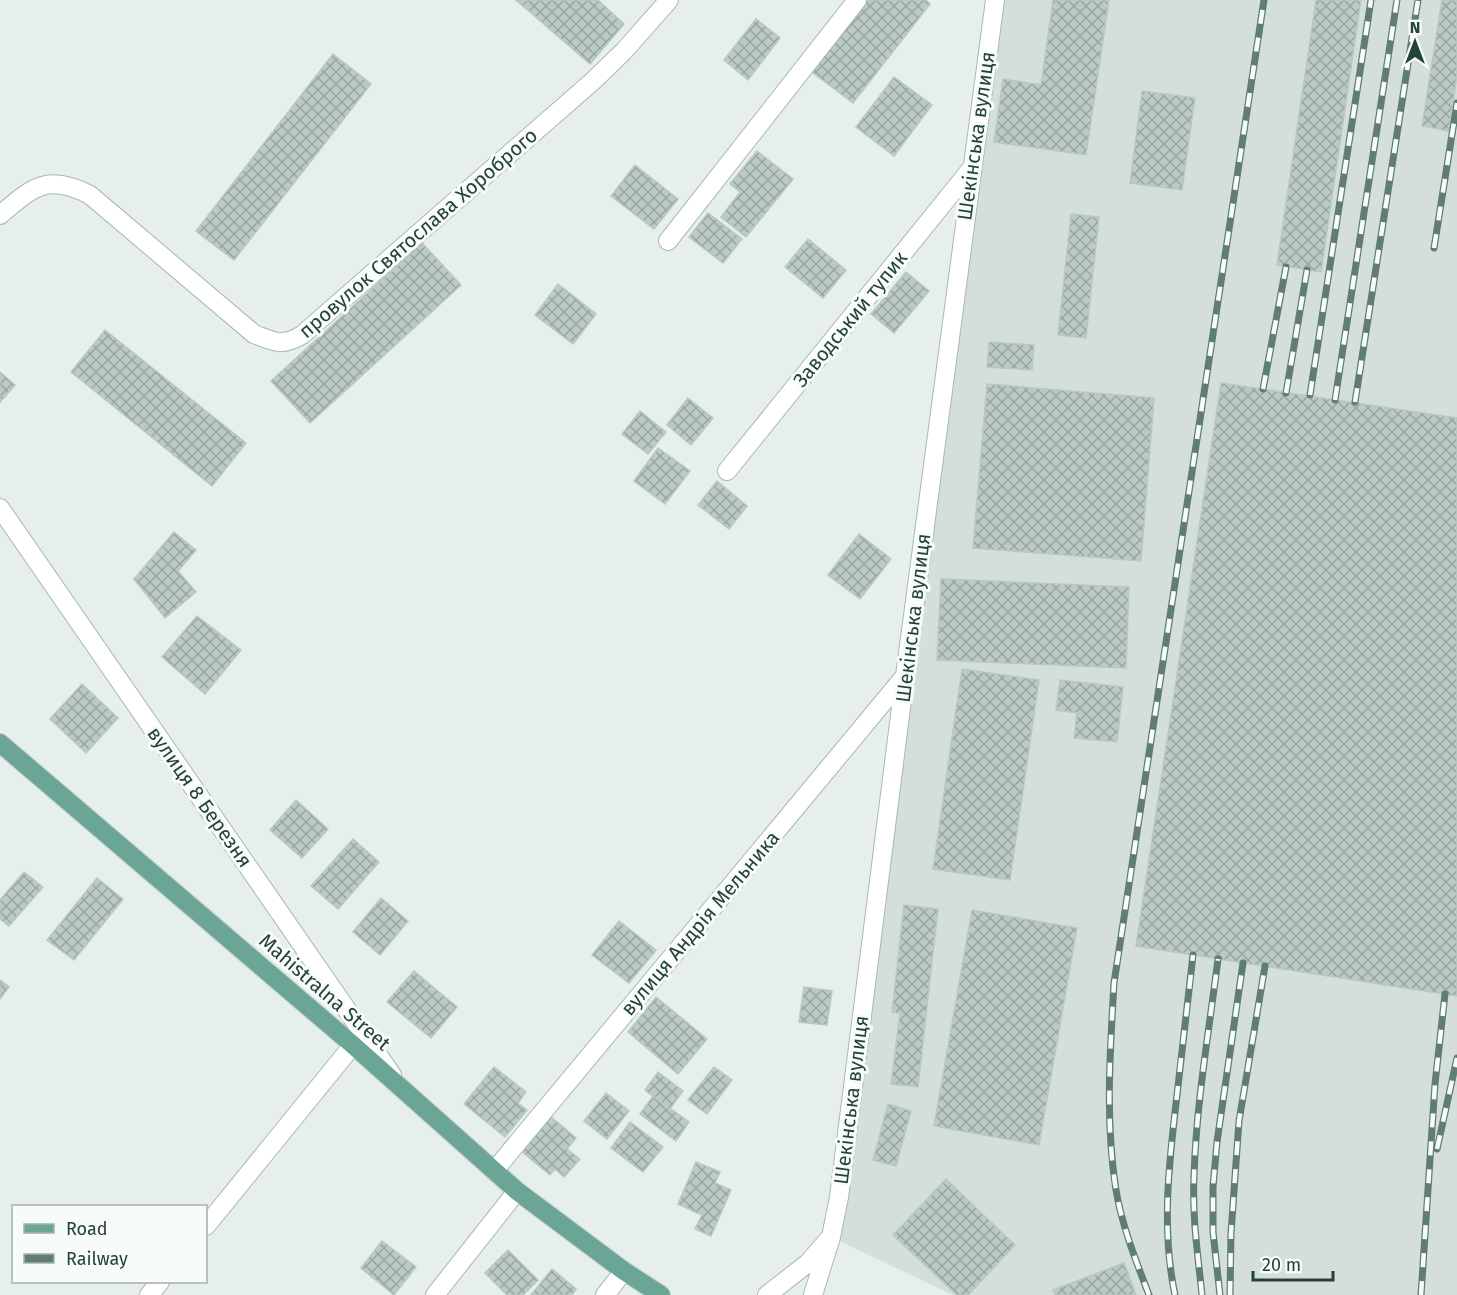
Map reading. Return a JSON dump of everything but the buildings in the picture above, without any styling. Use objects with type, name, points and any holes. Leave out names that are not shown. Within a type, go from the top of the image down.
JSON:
[{"type":"main road","name":"Mahistralna Street","points":[[0,743],[353,1045],[517,1191],[624,1271],[661,1295]]},
{"type":"main road","name":"Mahistralna Street","points":[[624,1271],[640,1295]]},
{"type":"street","name":"провулок Святослава Хороброго","points":[[0,215],[30,190],[49,184],[71,185],[90,195],[254,334],[271,341],[288,343],[302,335],[593,81],[624,51],[669,0]]},
{"type":"street","points":[[668,241],[857,0]]},
{"type":"street","name":"Шекінська вулиця","points":[[813,1295],[831,1237],[839,1197],[905,676],[995,0]]},
{"type":"street","name":"Заводський тупик","points":[[727,471],[972,167]]},
{"type":"street","name":"вулиця 8 Березня","points":[[0,508],[400,1087]]},
{"type":"street","name":"вулиця Андрія Мельника","points":[[494,1171],[905,676]]},
{"type":"street","points":[[207,1225],[353,1045]]},
{"type":"street","points":[[435,1295],[517,1191]]},
{"type":"street","points":[[767,1295],[808,1263],[831,1237]]},
{"type":"street","points":[[605,1295],[624,1271]]},
{"type":"street","points":[[149,1295],[158,1283]]},
{"type":"shaded area","points":[[995,0],[1457,0],[1457,1295],[953,1295],[831,1237]]},
{"type":"railway","points":[[1149,1295],[1122,1217],[1116,1190],[1110,1138],[1109,1086],[1114,983],[1264,0]]},
{"type":"railway","points":[[1310,395],[1371,0]]},
{"type":"railway","points":[[1335,400],[1397,0]]},
{"type":"railway","points":[[1355,402],[1418,0]]},
{"type":"railway","points":[[1434,248],[1457,103]]},
{"type":"railway","points":[[1263,389],[1286,267]]},
{"type":"railway","points":[[1286,393],[1307,270]]},
{"type":"railway","points":[[1175,1295],[1168,1245],[1168,1195],[1171,1145],[1193,955]]},
{"type":"railway","points":[[1202,1295],[1194,1206],[1195,1150],[1218,959]]},
{"type":"railway","points":[[1220,1295],[1213,1232],[1213,1187],[1217,1142],[1243,963]]},
{"type":"railway","points":[[1230,1295],[1231,1233],[1239,1121],[1265,966]]},
{"type":"railway","points":[[1421,1295],[1435,1084],[1445,994]]},
{"type":"railway","points":[[1437,1149],[1457,1058]]}]
